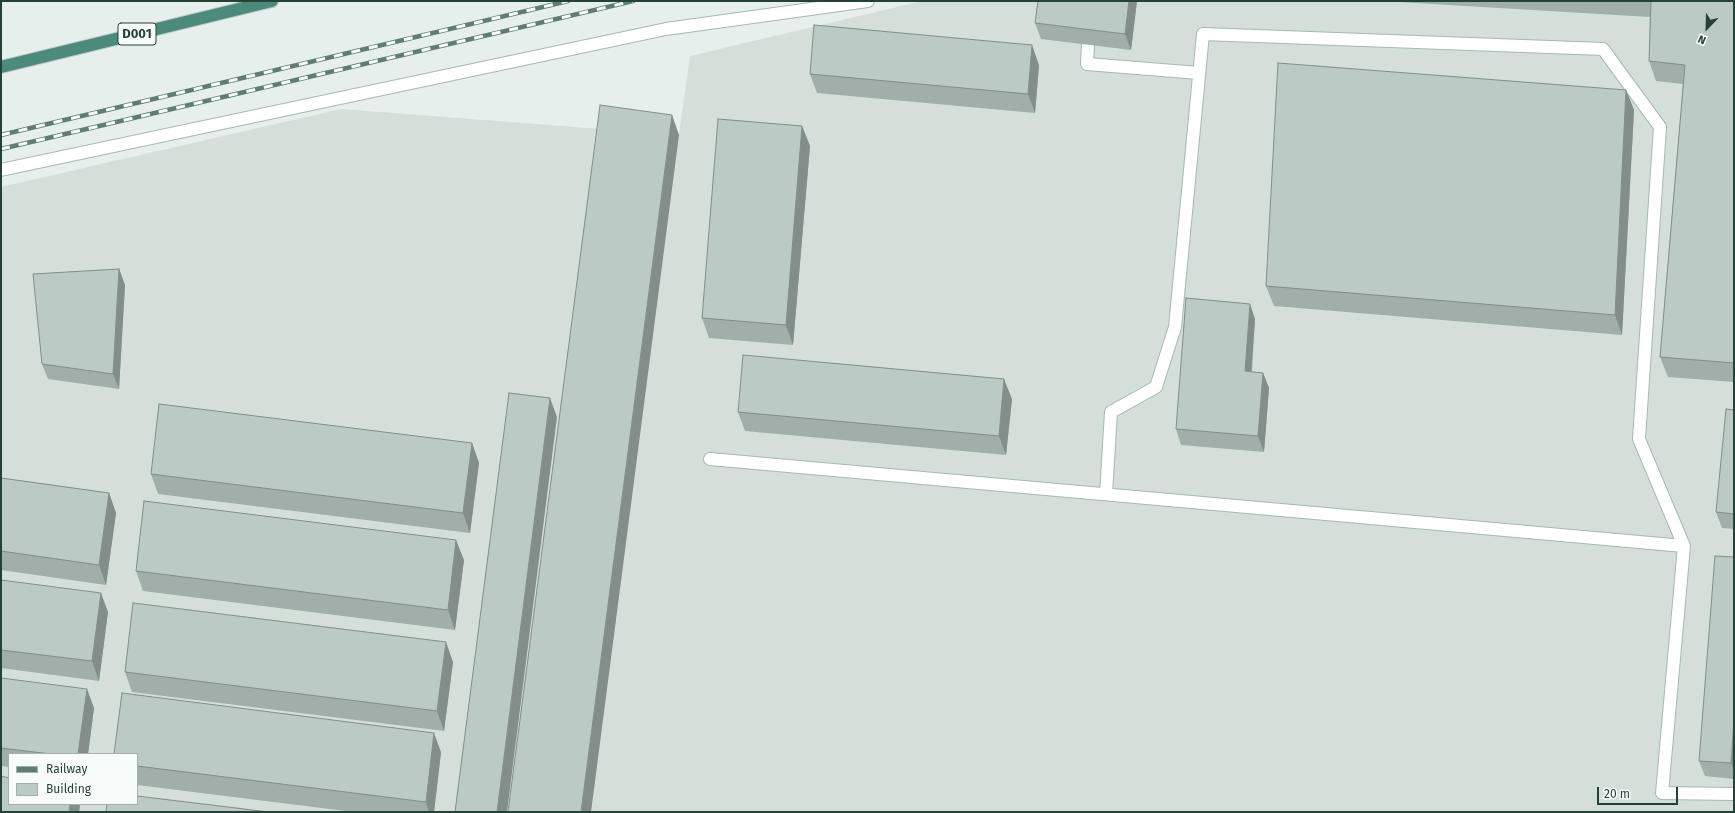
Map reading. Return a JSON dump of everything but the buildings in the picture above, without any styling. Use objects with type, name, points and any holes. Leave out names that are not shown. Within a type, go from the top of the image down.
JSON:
[{"type":"highway","name":"D001","points":[[1,68],[272,1]]},
{"type":"lane","points":[[1,170],[666,29],[868,1]]},
{"type":"lane","points":[[1090,1],[1087,64],[1199,73]]},
{"type":"lane","points":[[1106,494],[1111,412],[1156,387],[1175,327],[1203,34],[1603,49],[1660,127],[1640,439],[1684,546],[1662,793],[1734,794]]},
{"type":"lane","points":[[710,459],[1684,546]]},
{"type":"shaded area","points":[[922,1],[1734,1],[1734,812],[1,812],[1,187],[341,109],[679,135],[690,56]]},
{"type":"railway","points":[[1,135],[568,1]]},
{"type":"railway","points":[[1,149],[633,1]]}]
